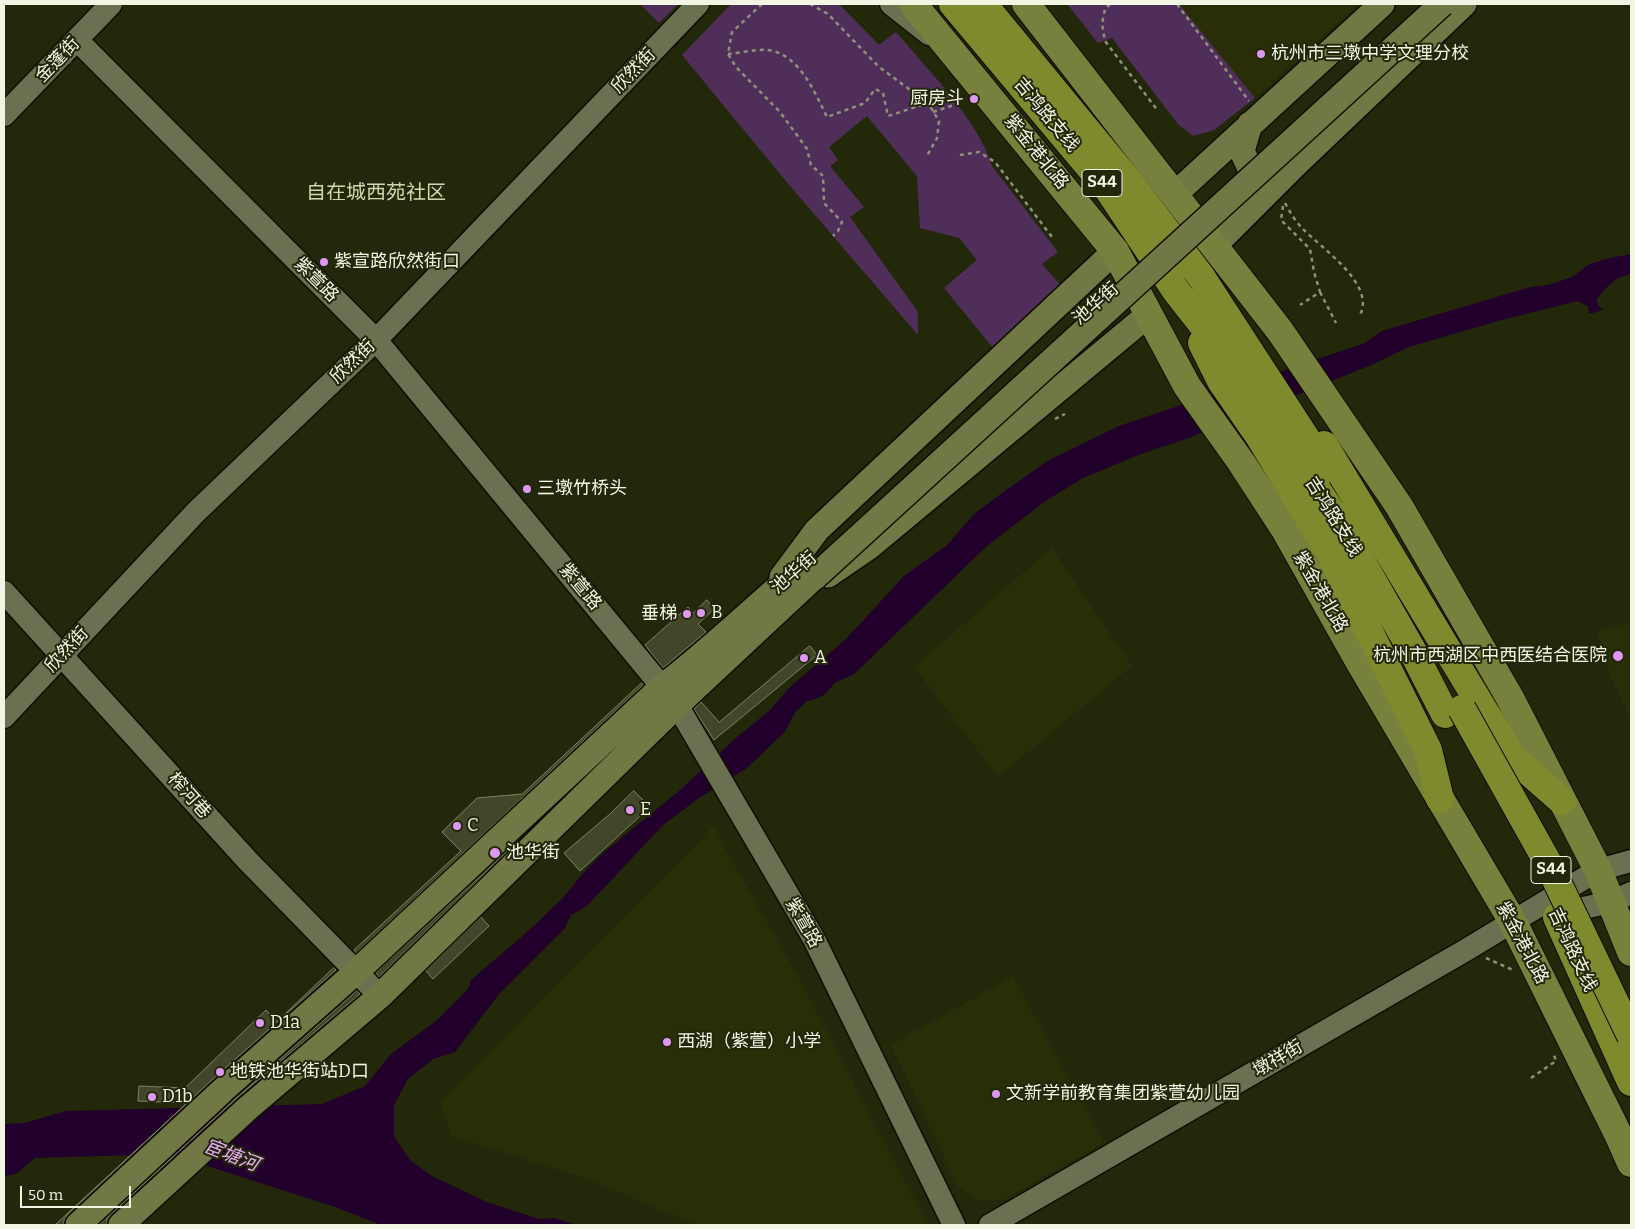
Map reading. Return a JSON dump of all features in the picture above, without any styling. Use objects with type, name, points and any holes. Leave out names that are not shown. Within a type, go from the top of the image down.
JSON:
[{"type":"highway","name":"吉鸿路支线","points":[[953,4],[1108,189],[1176,291],[1255,363]]},
{"type":"highway","name":"吉鸿路支线","points":[[983,4],[1130,183],[1202,278],[1355,516],[1557,917],[1631,1082]]},
{"type":"highway","points":[[1294,421],[1334,562],[1428,750],[1440,799]]},
{"type":"highway","points":[[1294,421],[1512,757],[1562,801]]},
{"type":"highway","name":"吉鸿路支线","points":[[1454,712],[1548,863],[1631,1036]]},
{"type":"main road","name":"紫金港北路","points":[[913,4],[956,54],[1115,251],[1187,386],[1230,446],[1284,528],[1360,663],[1513,922],[1631,1163]]},
{"type":"main road","points":[[1174,194],[1250,113],[1382,4]]},
{"type":"main road","name":"池华街","points":[[808,572],[881,494],[1227,189],[1422,4]]},
{"type":"main road","name":"池华街","points":[[129,1218],[248,1108],[380,996],[670,696],[686,670],[776,600],[808,572],[1442,4]]},
{"type":"main road","points":[[1214,246],[1296,164],[1464,4]]},
{"type":"main road","points":[[1027,5],[1214,246],[1255,363],[1294,421]]},
{"type":"main road","points":[[1250,113],[1242,152],[1252,173],[1275,176],[1296,164]]},
{"type":"main road","points":[[776,600],[817,530],[1115,251]]},
{"type":"main road","points":[[776,600],[869,547],[1148,315]]},
{"type":"main road","name":"池华街","points":[[78,1225],[223,1090],[670,696]]},
{"type":"main road","points":[[1562,801],[1598,870],[1621,898],[1631,952]]},
{"type":"street","name":"金蓬街","points":[[4,115],[111,4]]},
{"type":"street","name":"欣然街","points":[[4,717],[196,512],[376,340],[698,4]]},
{"type":"street","name":"紫金港北路","points":[[891,4],[956,54]]},
{"type":"street","name":"紫萱路","points":[[77,40],[376,340],[670,696],[814,939],[954,1225]]},
{"type":"street","name":"榨河巷","points":[[4,592],[247,860],[380,996]]},
{"type":"street","name":"墩祥街","points":[[990,1225],[1466,950],[1598,870],[1631,861]]},
{"type":"street","name":"墩祥街","points":[[1513,922],[1621,898]]},
{"type":"path","points":[[762,4],[732,32],[728,54],[736,67],[780,112],[807,149],[811,165],[823,176],[824,203],[842,222],[838,231],[833,236]]},
{"type":"path","points":[[810,4],[828,14],[879,68],[928,103],[939,121],[937,138],[927,156]]},
{"type":"path","points":[[1110,4],[1105,10],[1102,24],[1105,41],[1158,111]]},
{"type":"path","points":[[1177,4],[1250,113]]},
{"type":"path","points":[[728,54],[767,50],[784,56],[806,75],[828,117],[865,103],[875,88],[883,94],[888,116],[928,103]]},
{"type":"path","points":[[933,112],[957,104]]},
{"type":"path","points":[[960,155],[978,152],[995,162],[1052,237]]},
{"type":"path","points":[[1336,323],[1320,292],[1310,249],[1281,220],[1284,202],[1302,228],[1352,276],[1361,291],[1364,307],[1360,315]]},
{"type":"path","points":[[1300,305],[1320,292]]},
{"type":"path","points":[[1466,950],[1514,971]]},
{"type":"path","points":[[1531,1078],[1556,1060],[1552,1051]]},
{"type":"shaded area","points":[[640,4],[678,4],[659,23]]},
{"type":"shaded area","points":[[731,4],[839,4],[879,45],[896,32],[951,96],[976,131],[992,166],[1058,252],[1042,264],[1063,288],[993,348],[944,288],[977,260],[959,238],[920,228],[917,176],[867,116],[829,147],[838,160],[830,166],[864,207],[850,217],[918,312],[918,335],[785,180],[682,55]]},
{"type":"shaded area","points":[[1067,4],[1179,4],[1255,98],[1214,130],[1193,136],[1178,124],[1112,38],[1098,43]]},
{"type":"shaded area","name":"杭州市三墩中学文理分校","points":[[1179,4],[1359,4],[1255,98]]},
{"type":"shaded area","points":[[1052,548],[1132,666],[998,777],[914,667]]},
{"type":"shaded area","name":"杭州市西湖区中西医结合医院","points":[[1631,622],[1631,720],[1612,680],[1597,631]]},
{"type":"shaded area","name":"西湖（紫萱）小学","points":[[713,827],[801,982],[927,1223],[923,1225],[697,1225],[590,1180],[450,1135],[441,1102]]},
{"type":"shaded area","name":"文新学前教育集团紫萱幼儿园","points":[[1013,976],[1104,1143],[1003,1200],[978,1200],[958,1187],[891,1045]]},
{"type":"water","name":"宦塘河","points":[[1631,254],[1631,274],[1620,277],[1604,290],[1597,299],[1598,305],[1603,310],[1589,314],[1588,306],[1577,301],[1498,321],[1409,347],[1369,366],[1083,478],[1044,502],[987,546],[853,675],[836,682],[823,696],[806,702],[796,711],[784,733],[747,768],[699,798],[663,825],[587,906],[571,915],[565,928],[499,994],[455,1052],[433,1059],[408,1079],[394,1105],[394,1136],[410,1160],[432,1176],[487,1202],[539,1219],[554,1218],[577,1225],[381,1225],[335,1207],[170,1154],[35,1158],[16,1174],[4,1176],[4,1124],[24,1123],[66,1111],[322,1104],[365,1086],[391,1054],[436,1021],[468,989],[471,980],[562,899],[583,873],[603,853],[679,791],[737,737],[769,711],[789,688],[845,640],[904,576],[947,545],[974,514],[1049,460],[1119,426],[1365,343],[1382,331],[1530,287],[1548,285],[1572,277],[1588,265],[1605,259]]},
{"type":"building","points":[[707,600],[714,609],[698,624],[706,632],[663,668],[645,645],[688,607],[693,613]]},
{"type":"building","points":[[810,646],[817,655],[714,740],[694,709],[701,702],[719,722]]},
{"type":"building","points":[[642,683],[643,685],[356,953],[354,950],[461,851],[442,832],[477,798],[522,794]]},
{"type":"building","points":[[634,791],[650,807],[580,871],[564,853]]},
{"type":"building","points":[[516,843],[379,977],[376,973]]},
{"type":"building","points":[[481,917],[489,926],[433,979],[426,971]]},
{"type":"building","points":[[334,968],[336,970],[213,1079],[68,1214],[64,1220],[64,1225],[55,1225],[187,1103],[138,1101],[139,1086],[185,1088],[266,1010],[277,1021]]},
{"type":"building","points":[[357,991],[360,994],[238,1097],[111,1214],[107,1220],[107,1225],[99,1225],[233,1101]]},
{"type":"place","name":"杭州市三墩中学文理分校","points":[[1261,54]]},
{"type":"place","name":"厨房斗","points":[[974,99]]},
{"type":"place","name":"紫宣路欣然街口","points":[[324,262]]},
{"type":"place","name":"三墩竹桥头","points":[[527,489]]},
{"type":"place","name":"B","points":[[701,613]]},
{"type":"place","name":"垂梯","points":[[687,614]]},
{"type":"place","name":"杭州市西湖区中西医结合医院","points":[[1618,656]]},
{"type":"place","name":"A","points":[[804,658]]},
{"type":"place","name":"E","points":[[630,810]]},
{"type":"place","name":"C","points":[[457,826]]},
{"type":"place","name":"池华街","points":[[495,853]]},
{"type":"place","name":"D1a","points":[[260,1023]]},
{"type":"place","name":"西湖（紫萱）小学","points":[[667,1042]]},
{"type":"place","name":"地铁池华街站D口","points":[[220,1072]]},
{"type":"place","name":"文新学前教育集团紫萱幼儿园","points":[[996,1094]]},
{"type":"place","name":"D1b","points":[[152,1097]]},
{"type":"district","name":"自在城西苑社区","points":[[376,193]]}]
